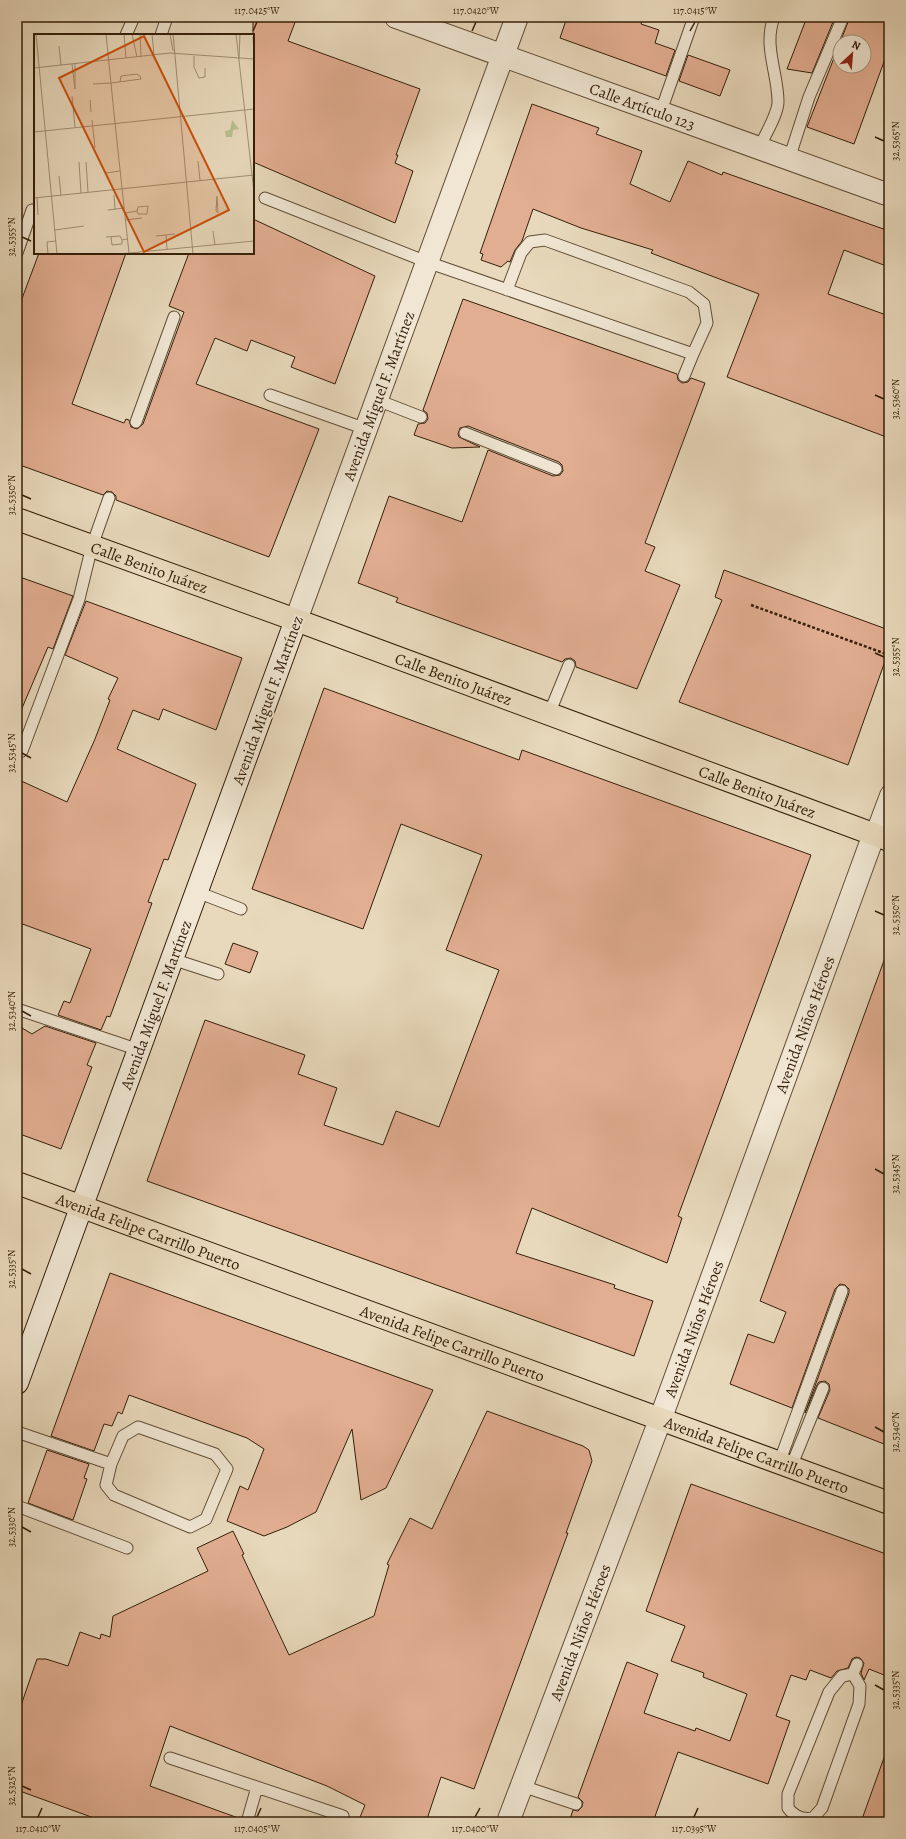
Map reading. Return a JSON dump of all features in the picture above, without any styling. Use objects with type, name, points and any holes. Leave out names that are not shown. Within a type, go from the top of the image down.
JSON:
[{"type":"main road","name":"Calle Benito Juárez","points":[[17,519],[296,620],[882,837]]},
{"type":"main road","name":"Avenida Felipe Carrillo Puerto","points":[[17,1183],[889,1503]]},
{"type":"street","name":"Calle Artículo 123","points":[[396,17],[889,195]]},
{"type":"street","name":"Avenida Miguel F. Martínez","points":[[17,1382],[517,17]]},
{"type":"street","points":[[882,837],[889,794]]},
{"type":"street","name":"Avenida Niños Héroes","points":[[508,1822],[882,837]]},
{"type":"lane","points":[[126,34],[134,17]]},
{"type":"lane","points":[[161,34],[167,17]]},
{"type":"lane","points":[[661,112],[694,17]]},
{"type":"lane","points":[[759,148],[778,102],[770,48],[771,25],[774,17]]},
{"type":"lane","points":[[789,159],[809,97],[843,17]]},
{"type":"lane","points":[[265,198],[427,262],[692,354]]},
{"type":"lane","points":[[17,253],[32,210]]},
{"type":"lane","points":[[507,290],[521,253],[530,242],[545,240],[689,292],[704,304],[706,322],[684,376]]},
{"type":"lane","points":[[136,422],[174,317]]},
{"type":"lane","points":[[270,395],[366,429]]},
{"type":"lane","points":[[377,400],[421,417]]},
{"type":"lane","points":[[464,433],[556,469]]},
{"type":"lane","points":[[22,751],[79,599],[92,546],[109,498]]},
{"type":"lane","points":[[549,714],[569,665]]},
{"type":"lane","points":[[197,892],[241,909]]},
{"type":"lane","points":[[172,959],[218,974]]},
{"type":"lane","points":[[17,1009],[139,1050]]},
{"type":"lane","points":[[785,1465],[842,1291]]},
{"type":"lane","points":[[785,1465],[822,1388]]},
{"type":"lane","points":[[138,1427],[215,1454],[227,1469],[206,1519],[190,1527],[114,1495],[106,1485],[111,1464],[122,1436],[138,1427]]},
{"type":"lane","points":[[17,1432],[111,1464]]},
{"type":"lane","points":[[17,1506],[127,1548]]},
{"type":"lane","points":[[855,1669],[860,1686],[859,1704],[822,1808],[813,1818],[801,1817],[792,1813],[788,1808],[788,1794],[829,1692],[842,1676],[855,1669]]},
{"type":"lane","points":[[170,1758],[343,1816]]},
{"type":"lane","points":[[522,1786],[576,1804]]},
{"type":"lane","points":[[247,1822],[258,1787]]},
{"type":"path","points":[[752,605],[889,655]]},
{"type":"building","points":[[253,17],[297,17],[288,41],[420,89],[396,155],[398,155],[395,163],[413,171],[395,223],[254,162]]},
{"type":"building","points":[[567,17],[644,17],[641,24],[659,30],[655,43],[675,50],[666,76],[560,38]]},
{"type":"building","points":[[807,17],[835,17],[812,73],[787,69]]},
{"type":"building","points":[[850,17],[889,17],[889,48],[854,144],[807,127],[832,63],[832,74],[872,74],[872,34],[843,34]]},
{"type":"building","points":[[688,55],[730,70],[720,96],[679,81]]},
{"type":"building","points":[[532,104],[599,128],[596,134],[642,151],[630,184],[670,202],[688,161],[722,175],[723,172],[889,231],[889,267],[844,250],[828,294],[889,316],[889,438],[727,377],[759,294],[651,253],[653,250],[581,228],[533,209],[522,241],[515,250],[510,262],[508,261],[501,267],[481,260],[483,254],[480,253]]},
{"type":"building","points":[[254,219],[375,276],[335,384],[291,367],[295,357],[251,340],[247,351],[215,338],[196,384],[319,429],[269,557],[116,500],[116,496],[112,492],[107,491],[103,495],[17,464],[17,312],[39,254],[126,254],[72,404],[124,423],[126,419],[129,420],[131,427],[137,429],[143,424],[184,312],[169,306],[189,254],[254,254]]},
{"type":"building","points":[[463,299],[677,374],[678,380],[682,383],[688,382],[691,378],[705,383],[645,543],[655,547],[645,571],[680,585],[637,689],[576,667],[575,661],[571,658],[565,659],[562,662],[396,602],[398,598],[358,583],[389,496],[462,522],[488,450],[553,476],[560,475],[563,471],[562,465],[559,462],[468,426],[460,428],[458,434],[459,437],[480,447],[452,448],[414,435],[418,424],[425,423],[428,419],[427,413],[423,410]]},
{"type":"building","points":[[724,570],[889,630],[889,650],[848,765],[679,702],[722,600],[715,597]]},
{"type":"building","points":[[17,576],[73,596],[53,649],[48,647],[17,720]]},
{"type":"building","points":[[86,601],[242,658],[216,730],[163,709],[159,720],[133,710],[117,749],[196,784],[168,860],[164,859],[148,902],[152,903],[110,1017],[107,1016],[101,1030],[58,1015],[64,1001],[70,1003],[91,949],[17,922],[17,779],[67,802],[95,739],[110,700],[108,699],[118,678],[65,655]]},
{"type":"building","points":[[324,688],[519,760],[522,750],[811,855],[678,1216],[682,1218],[667,1263],[532,1208],[523,1233],[516,1253],[615,1285],[614,1288],[653,1301],[634,1356],[147,1181],[205,1020],[305,1055],[298,1074],[337,1088],[324,1125],[383,1145],[396,1111],[439,1127],[499,970],[446,950],[482,855],[401,824],[363,929],[252,889]]},
{"type":"building","points":[[233,943],[258,952],[250,973],[225,964]]},
{"type":"building","points":[[886,955],[889,956],[889,1446],[818,1418],[830,1390],[829,1384],[825,1381],[819,1382],[817,1385],[805,1413],[849,1293],[849,1289],[845,1285],[840,1284],[835,1289],[792,1408],[730,1384],[748,1334],[774,1343],[786,1312],[760,1301]]},
{"type":"building","points":[[17,1025],[32,1034],[45,1026],[96,1043],[87,1065],[92,1067],[61,1149],[17,1133]]},
{"type":"building","points":[[110,1273],[433,1390],[386,1488],[361,1500],[352,1429],[316,1512],[287,1527],[264,1536],[227,1521],[240,1486],[248,1490],[264,1449],[247,1438],[129,1395],[122,1414],[118,1412],[112,1426],[104,1424],[94,1451],[51,1436]]},
{"type":"building","points":[[487,1411],[583,1446],[589,1450],[592,1461],[566,1533],[568,1533],[474,1789],[441,1777],[426,1822],[358,1822],[365,1805],[327,1786],[170,1726],[150,1786],[241,1819],[240,1822],[105,1822],[17,1790],[17,1717],[37,1659],[46,1659],[68,1666],[80,1632],[100,1639],[101,1634],[110,1637],[113,1616],[208,1571],[197,1548],[233,1531],[244,1554],[242,1555],[289,1655],[374,1616],[389,1565],[387,1564],[410,1518],[432,1529]]},
{"type":"building","points":[[47,1450],[89,1464],[84,1478],[87,1479],[73,1520],[28,1503]]},
{"type":"building","points":[[691,1484],[889,1555],[889,1677],[869,1669],[864,1680],[861,1673],[864,1663],[860,1658],[856,1657],[852,1659],[848,1668],[837,1671],[831,1678],[810,1670],[806,1680],[791,1675],[776,1716],[790,1721],[768,1784],[678,1752],[653,1822],[569,1822],[573,1810],[578,1811],[582,1807],[583,1802],[578,1797],[627,1662],[658,1674],[644,1713],[695,1731],[696,1728],[730,1741],[747,1694],[703,1677],[704,1673],[671,1661],[685,1626],[646,1611]]},
{"type":"building","points":[[886,1752],[889,1753],[889,1822],[861,1822]]}]
